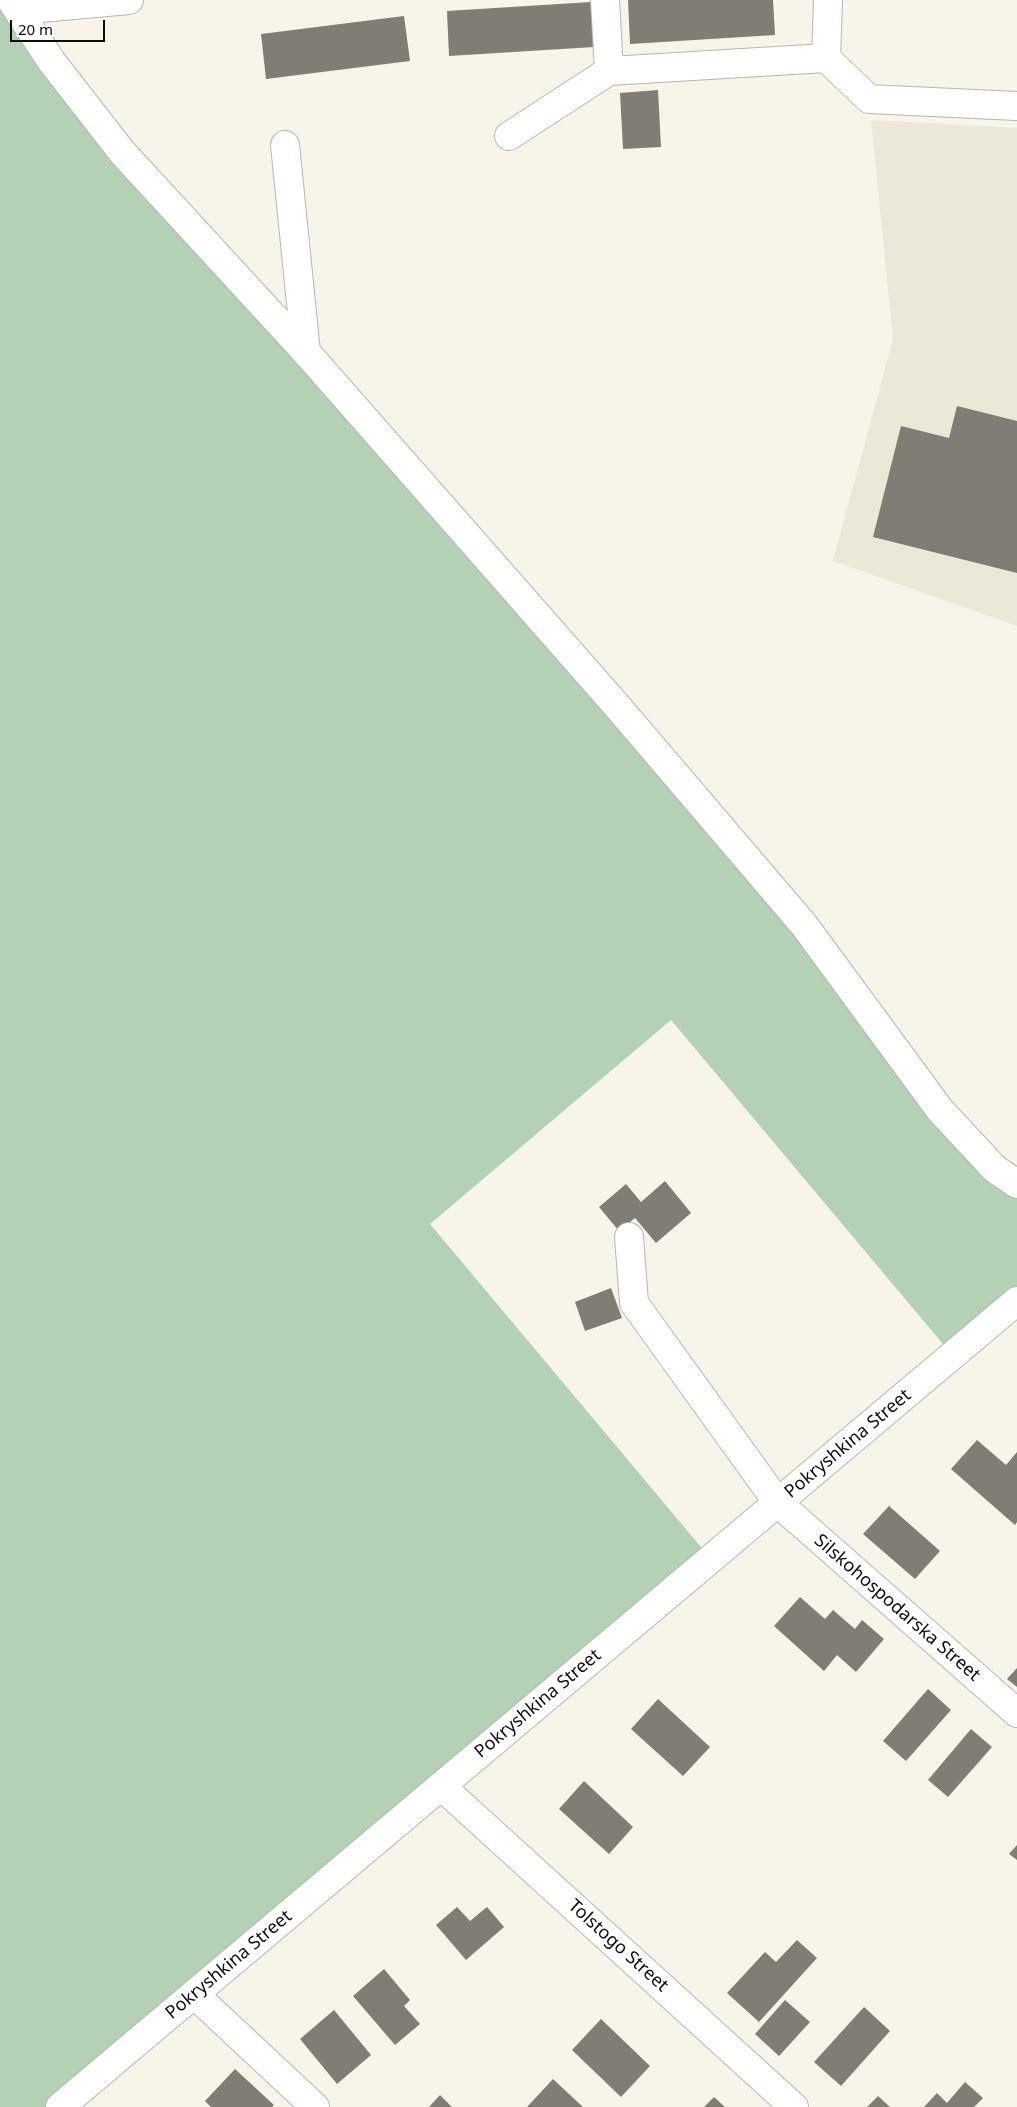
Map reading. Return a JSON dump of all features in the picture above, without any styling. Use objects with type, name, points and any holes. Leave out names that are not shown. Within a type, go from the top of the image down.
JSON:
[{"type":"street","points":[[15,5],[129,0]]},
{"type":"street","points":[[605,0],[609,71]]},
{"type":"street","points":[[826,58],[828,0]]},
{"type":"street","points":[[15,5],[52,62],[122,152],[306,352],[611,699],[804,925],[940,1110],[994,1169],[1017,1184]]},
{"type":"street","points":[[510,136],[609,71],[826,58],[868,98],[1017,106]]},
{"type":"street","points":[[285,145],[306,352]]},
{"type":"street","name":"Silskohospodarska Street","points":[[629,1237],[634,1303],[778,1503],[1017,1713]]},
{"type":"street","name":"Pokryshkina Street","points":[[60,2107],[1017,1302]]},
{"type":"street","name":"Tolstogo Street","points":[[441,1786],[794,2107]]},
{"type":"street","points":[[194,1994],[314,2107]]},
{"type":"shaded area","points":[[871,120],[1017,128],[1017,626],[833,561],[893,339]]},
{"type":"green space","points":[[0,0],[18,10],[1017,1184],[1017,1301],[953,1356],[671,1020],[430,1224],[711,1559],[60,2107],[0,2107]]},
{"type":"building","points":[[628,0],[773,0],[775,35],[630,44]]},
{"type":"building","points":[[591,2],[594,47],[449,56],[447,11]]},
{"type":"building","points":[[404,16],[410,61],[266,79],[261,34]]},
{"type":"building","points":[[658,90],[661,147],[623,149],[620,93]]},
{"type":"building","points":[[957,406],[1017,421],[1017,573],[873,537],[901,426],[949,438]]},
{"type":"building","points":[[665,1181],[691,1213],[656,1243],[635,1218],[619,1231],[599,1207],[626,1184],[641,1202]]},
{"type":"building","points":[[611,1288],[622,1318],[585,1331],[575,1302]]},
{"type":"building","points":[[977,1440],[1006,1465],[1017,1452],[1017,1522],[1015,1525],[951,1469]]},
{"type":"building","points":[[889,1506],[940,1551],[915,1579],[863,1534]]},
{"type":"building","points":[[800,1597],[825,1619],[833,1610],[855,1629],[862,1620],[884,1639],[856,1672],[837,1655],[824,1671],[774,1626]]},
{"type":"building","points":[[1017,1668],[1017,1687],[1007,1679]]},
{"type":"building","points":[[928,1689],[951,1710],[906,1761],[883,1741]]},
{"type":"building","points":[[658,1699],[710,1747],[683,1776],[631,1729]]},
{"type":"building","points":[[971,1729],[992,1747],[948,1797],[928,1780]]},
{"type":"building","points":[[584,1781],[633,1827],[609,1854],[559,1809]]},
{"type":"building","points":[[1017,1845],[1017,1860],[1009,1854]]},
{"type":"building","points":[[457,1907],[470,1921],[487,1907],[504,1927],[466,1960],[436,1925]]},
{"type":"building","points":[[797,1940],[817,1958],[759,2022],[727,1993],[765,1952],[776,1962]]},
{"type":"building","points":[[384,1969],[410,2000],[404,2006],[420,2024],[395,2045],[353,1996]]},
{"type":"building","points":[[785,2000],[810,2022],[779,2056],[755,2034]]},
{"type":"building","points":[[864,2007],[890,2031],[841,2086],[814,2062]]},
{"type":"building","points":[[334,2010],[371,2055],[337,2084],[300,2039]]},
{"type":"building","points":[[601,2019],[650,2066],[621,2097],[572,2050]]},
{"type":"building","points":[[235,2069],[274,2105],[272,2107],[211,2107],[205,2101]]},
{"type":"building","points":[[553,2079],[583,2107],[527,2107]]},
{"type":"building","points":[[965,2082],[983,2098],[974,2107],[924,2107],[937,2093],[947,2103]]},
{"type":"building","points":[[440,2095],[452,2107],[429,2107]]},
{"type":"building","points":[[878,2096],[890,2107],[867,2107]]},
{"type":"building","points":[[714,2097],[725,2107],[704,2107]]}]
